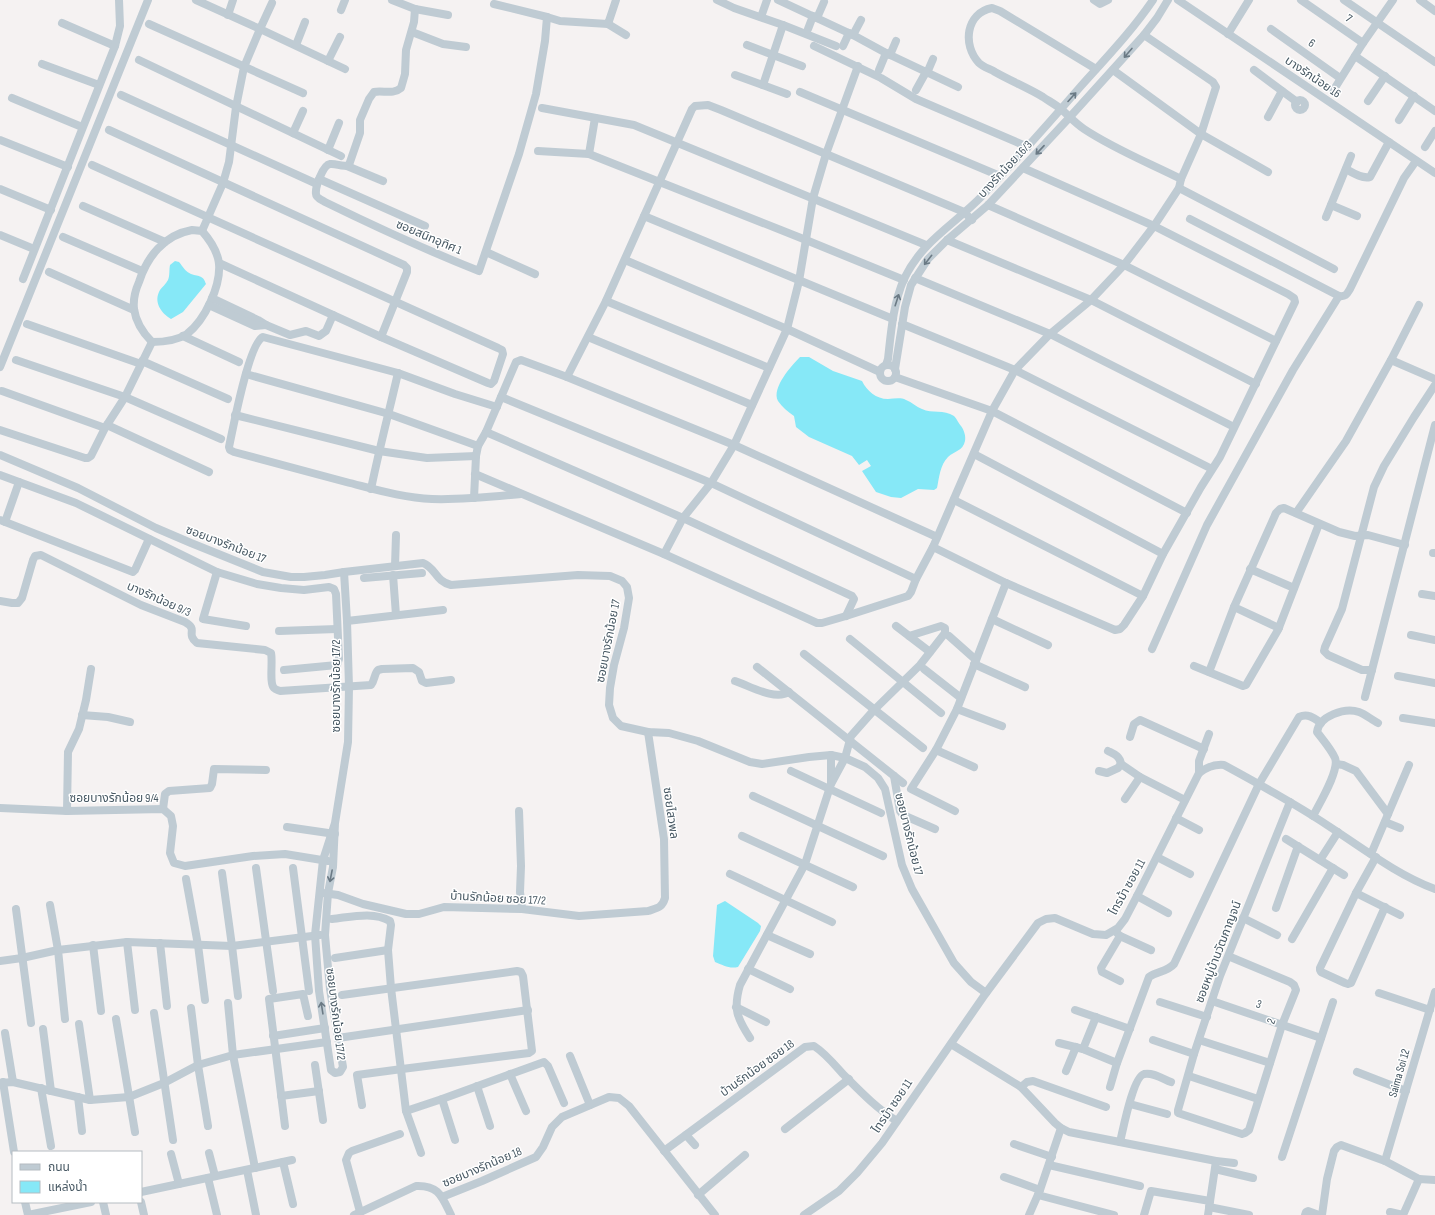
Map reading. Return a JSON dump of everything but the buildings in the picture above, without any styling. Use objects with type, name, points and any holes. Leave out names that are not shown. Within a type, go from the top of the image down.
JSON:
[{"type":"street","points":[[23,279],[114,46],[120,26],[119,0]]},
{"type":"street","points":[[0,367],[148,0]]},
{"type":"street","points":[[196,0],[345,69]]},
{"type":"street","points":[[228,15],[233,0]]},
{"type":"street","points":[[341,10],[345,0]]},
{"type":"street","points":[[394,0],[415,9],[448,15]]},
{"type":"street","points":[[608,24],[616,0]]},
{"type":"street","points":[[717,0],[734,8],[839,46],[851,34],[861,20]]},
{"type":"street","points":[[761,17],[767,0]]},
{"type":"street","points":[[778,0],[958,87]]},
{"type":"street","points":[[1094,0],[1100,4],[1108,0]]},
{"type":"street","points":[[895,373],[891,380],[886,381],[881,376],[888,359],[895,305],[904,280],[920,253],[926,245],[980,198],[1028,147],[1142,17],[1152,0]]},
{"type":"street","name":"บางรักน้อย 16/3","points":[[895,373],[905,307],[911,285],[928,259],[947,240],[988,205],[1023,168],[1144,35],[1168,0]]},
{"type":"street","name":"บางรักน้อย 16","points":[[1178,0],[1435,173]]},
{"type":"street","points":[[1228,34],[1249,0]]},
{"type":"street","name":"7","points":[[1301,0],[1363,43]]},
{"type":"street","points":[[1344,0],[1435,62]]},
{"type":"street","points":[[1333,91],[1363,43],[1393,0]]},
{"type":"street","points":[[1420,0],[1435,11]]},
{"type":"street","points":[[808,29],[824,2]]},
{"type":"street","points":[[202,231],[223,183],[229,162],[236,106],[244,67],[272,3]]},
{"type":"street","points":[[494,4],[560,21],[608,24],[626,35]]},
{"type":"street","points":[[1096,70],[1000,11],[992,8],[980,12],[973,21],[969,33],[969,45],[972,54],[980,64],[1043,97],[1061,109],[1069,118],[1100,139],[1181,179]]},
{"type":"street","points":[[347,166],[360,133],[360,120],[369,99],[376,92],[394,92],[401,88],[405,74],[406,50],[412,32],[415,9]]},
{"type":"street","name":"ซอยสนิทอุทิศ 1","points":[[318,182],[316,194],[324,202],[430,251],[479,271],[519,154],[536,94],[545,41],[547,17]]},
{"type":"street","points":[[1142,17],[1152,25]]},
{"type":"street","points":[[296,45],[305,22]]},
{"type":"street","points":[[62,23],[114,46]]},
{"type":"street","points":[[149,24],[303,93]]},
{"type":"street","points":[[763,85],[783,25]]},
{"type":"street","name":"6","points":[[1270,29],[1340,78]]},
{"type":"street","points":[[412,32],[443,44],[466,47]]},
{"type":"street","points":[[475,474],[664,554],[817,623],[846,616],[908,596],[933,547],[992,411],[1015,370],[1050,334],[1091,300],[1124,265],[1154,226],[1179,188],[1181,179],[1201,134],[1216,87],[1213,82],[1144,35]]},
{"type":"street","points":[[328,61],[340,37]]},
{"type":"street","points":[[879,70],[896,41]]},
{"type":"street","points":[[747,45],[802,66]]},
{"type":"street","points":[[814,46],[881,78],[916,100],[1028,147]]},
{"type":"street","points":[[1355,56],[1435,111]]},
{"type":"street","points":[[916,90],[933,59]]},
{"type":"street","points":[[139,60],[341,156]]},
{"type":"street","points":[[42,64],[99,85]]},
{"type":"street","points":[[664,554],[683,518],[711,483],[734,445],[787,329],[800,281],[813,198],[841,109],[858,66]]},
{"type":"street","points":[[1113,70],[1201,134],[1268,172]]},
{"type":"street","points":[[1254,70],[1282,91],[1300,102],[1313,91]]},
{"type":"street","points":[[735,74],[787,94]]},
{"type":"street","points":[[1368,101],[1385,76]]},
{"type":"street","points":[[1268,117],[1282,91]]},
{"type":"street","points":[[800,92],[1000,176]]},
{"type":"street","points":[[122,95],[232,145],[425,226]]},
{"type":"street","points":[[1399,120],[1414,96]]},
{"type":"street","points":[[12,98],[82,127]]},
{"type":"street","points":[[567,377],[606,301],[692,109],[695,106],[708,105],[964,212],[972,220]]},
{"type":"street","points":[[542,108],[634,125],[926,245]]},
{"type":"street","points":[[294,133],[303,111]]},
{"type":"street","points":[[589,154],[595,118]]},
{"type":"street","points":[[328,150],[339,123]]},
{"type":"street","points":[[109,130],[404,265],[407,272],[381,337]]},
{"type":"street","points":[[1425,147],[1435,131]]},
{"type":"street","points":[[0,140],[68,167]]},
{"type":"street","points":[[1346,169],[1366,178],[1370,177],[1389,142]]},
{"type":"street","points":[[538,151],[589,154],[661,181],[904,280]]},
{"type":"street","points":[[1326,217],[1351,156]]},
{"type":"street","points":[[1190,219],[1339,296],[1347,295],[1404,178],[1416,161]]},
{"type":"street","points":[[318,182],[328,164],[347,166],[383,181]]},
{"type":"street","points":[[92,165],[502,350],[503,354],[494,382],[491,384],[488,383],[381,337],[219,263]]},
{"type":"street","points":[[933,547],[1006,583],[1115,630],[1120,629],[1142,596],[1200,487],[1220,457],[1294,302],[1294,298],[1288,294],[1154,226],[1023,168]]},
{"type":"street","points":[[1179,188],[1334,269]]},
{"type":"street","points":[[0,189],[51,210]]},
{"type":"street","points":[[988,205],[1124,265],[1276,340]]},
{"type":"street","points":[[1331,205],[1357,216]]},
{"type":"street","points":[[83,206],[164,242]]},
{"type":"street","points":[[644,216],[893,320]]},
{"type":"street","points":[[192,230],[202,231],[215,249],[219,263],[217,280],[211,302],[195,326],[183,336],[173,340],[152,342],[139,326],[134,310],[134,301],[136,288],[142,271],[154,252],[164,242],[184,232],[192,230]]},
{"type":"street","points":[[0,235],[34,249]]},
{"type":"street","points":[[63,237],[142,271]]},
{"type":"street","points":[[947,240],[1091,300],[1256,384]]},
{"type":"street","points":[[486,252],[535,274]]},
{"type":"street","points":[[625,260],[883,368],[891,366],[895,373],[992,411],[1187,513]]},
{"type":"street","points":[[49,272],[134,310]]},
{"type":"street","points":[[916,278],[1050,334],[1234,427]]},
{"type":"street","points":[[1152,649],[1207,524],[1293,370],[1339,296]]},
{"type":"street","points":[[606,301],[768,368]]},
{"type":"street","points":[[211,302],[258,320],[290,335],[306,331],[319,336],[326,331],[333,315]]},
{"type":"street","points":[[1296,513],[1346,441],[1391,360],[1419,305]]},
{"type":"street","points":[[27,324],[142,362],[228,399]]},
{"type":"street","points":[[902,324],[1015,370],[1212,469]]},
{"type":"street","points":[[183,336],[239,362]]},
{"type":"street","points":[[497,407],[454,394],[398,373],[263,337],[257,342],[246,374],[235,415],[229,447],[230,450],[288,467],[371,489],[409,496],[432,499],[474,498],[522,494]]},
{"type":"street","points":[[588,337],[752,405]]},
{"type":"street","points":[[0,430],[87,458],[91,456],[106,426],[125,397],[152,342]]},
{"type":"street","points":[[16,360],[125,397],[221,439]]},
{"type":"street","points":[[474,498],[476,456],[478,446],[486,432],[516,362],[521,360],[567,377],[734,445],[937,537]]},
{"type":"street","points":[[1391,360],[1435,379]]},
{"type":"street","points":[[371,489],[398,373]]},
{"type":"street","points":[[246,374],[389,414],[478,446]]},
{"type":"street","points":[[1372,670],[1362,670],[1328,655],[1324,651],[1342,609],[1374,487],[1392,453],[1435,385]]},
{"type":"street","points":[[2,392],[106,426],[209,472]]},
{"type":"street","points":[[501,397],[711,483],[916,579]]},
{"type":"street","points":[[235,415],[379,451],[427,458],[476,456]]},
{"type":"street","points":[[1365,697],[1435,425]]},
{"type":"street","points":[[486,432],[683,518],[852,596],[854,599],[846,616]]},
{"type":"street","points":[[974,454],[1164,554]]},
{"type":"street","name":"ซอยบางรักน้อย 17","points":[[0,455],[78,488],[156,528],[263,572],[291,577],[304,577],[423,564],[429,566],[444,583],[451,585],[578,575],[610,576],[622,581],[627,587],[629,598],[624,628],[614,665],[609,705],[613,718],[621,726],[648,732],[669,733],[698,741],[750,762],[762,764],[777,763],[809,757],[831,755],[845,758],[865,768],[878,778],[885,789],[902,865],[912,889],[954,963],[971,982],[986,993]]},
{"type":"street","points":[[0,475],[76,503],[217,572],[256,584],[281,588],[304,590],[329,587],[334,589],[336,594],[339,660],[337,665],[284,670]]},
{"type":"street","points":[[19,482],[2,521],[133,572],[149,539]]},
{"type":"street","points":[[954,500],[1142,596]]},
{"type":"street","points":[[1209,672],[1250,569],[1276,513],[1280,508],[1284,508],[1339,532],[1360,536],[1368,535],[1405,545]]},
{"type":"street","points":[[1194,666],[1243,686],[1246,685],[1279,628],[1319,524]]},
{"type":"street","points":[[395,566],[396,535]]},
{"type":"street","name":"บางรักน้อย 9/3","points":[[0,601],[18,603],[22,598],[33,560],[35,556],[41,555],[141,605],[185,622],[190,625],[192,629],[192,639],[197,643],[266,650],[271,653],[272,658],[272,683],[274,688],[280,691],[371,685],[374,682],[375,673],[382,669],[413,668],[419,672],[422,681],[426,683],[451,680]]},
{"type":"street","points":[[1250,569],[1294,588]]},
{"type":"street","points":[[217,572],[203,619],[246,626]]},
{"type":"street","name":"ซอยบางรักน้อย 17/2","points":[[333,834],[323,860],[315,935],[319,991],[331,1070],[335,1073],[340,1072],[343,1067],[330,989],[325,935],[328,893],[333,862],[333,834],[348,742],[349,686],[344,572]]},
{"type":"street","points":[[364,578],[422,573]]},
{"type":"street","points":[[393,575],[396,615]]},
{"type":"street","points":[[955,811],[911,789],[936,750],[957,709],[1006,583]]},
{"type":"street","points":[[1422,594],[1435,596]]},
{"type":"street","points":[[1234,607],[1279,628]]},
{"type":"street","points":[[347,621],[443,610]]},
{"type":"street","points":[[992,619],[1048,645]]},
{"type":"street","points":[[896,626],[930,652]]},
{"type":"street","points":[[750,1038],[740,1021],[736,1007],[738,992],[748,969],[805,864],[830,786],[845,758],[851,736],[874,710],[920,665],[945,633],[945,628],[941,626],[908,636]]},
{"type":"street","points":[[279,631],[337,629]]},
{"type":"street","points":[[1411,635],[1435,640]]},
{"type":"street","points":[[949,636],[975,662],[1025,687]]},
{"type":"street","points":[[850,639],[941,714]]},
{"type":"street","points":[[804,654],[923,748]]},
{"type":"street","points":[[757,667],[904,783]]},
{"type":"street","points":[[67,811],[68,752],[79,729],[91,669]]},
{"type":"street","points":[[924,669],[961,698]]},
{"type":"street","points":[[1398,676],[1435,683]]},
{"type":"street","points":[[736,681],[777,696],[784,695],[789,692]]},
{"type":"street","points":[[957,709],[1002,726]]},
{"type":"street","points":[[1313,816],[1329,784],[1336,764],[1335,758],[1317,732],[1321,723],[1338,712],[1353,710],[1360,712],[1378,723]]},
{"type":"street","points":[[1110,1087],[1117,1063],[1149,977],[1152,974],[1170,968],[1174,964],[1259,784],[1300,717],[1304,714],[1312,716],[1321,723]]},
{"type":"street","points":[[82,715],[108,717],[130,722]]},
{"type":"street","points":[[1403,718],[1435,723]]},
{"type":"street","points":[[1130,737],[1134,724],[1140,720],[1204,749]]},
{"type":"street","name":"ซอยไสวพล","points":[[648,732],[664,839],[665,898]]},
{"type":"street","name":"ไทรม้า ซอย 11","points":[[804,1215],[839,1191],[857,1173],[882,1143],[986,993],[1038,923],[1046,919],[1055,918],[1093,934],[1106,935],[1117,933],[1118,928],[1125,919],[1199,773],[1200,761],[1209,734]]},
{"type":"street","points":[[936,750],[974,768]]},
{"type":"street","points":[[1108,751],[1118,756],[1122,764],[1140,777],[1185,800]]},
{"type":"street","points":[[830,786],[831,755]]},
{"type":"street","points":[[1099,771],[1107,773],[1118,768],[1122,764]]},
{"type":"street","points":[[1199,773],[1209,766],[1218,764],[1224,765],[1290,802],[1413,879],[1435,888]]},
{"type":"street","points":[[1336,764],[1343,765],[1356,771],[1387,818],[1400,828]]},
{"type":"street","points":[[1385,907],[1351,983],[1345,983],[1321,972],[1320,968],[1374,855],[1387,818],[1409,765]]},
{"type":"street","points":[[163,809],[166,794],[169,791],[210,788],[214,769],[266,770]]},
{"type":"street","points":[[791,771],[830,786],[881,813]]},
{"type":"street","points":[[894,776],[900,812],[903,815],[935,829]]},
{"type":"street","points":[[1125,799],[1140,777]]},
{"type":"street","points":[[753,796],[883,856]]},
{"type":"street","name":"ซอยหมู่บ้านวัฒกาญจน์","points":[[1245,1133],[1242,1134],[1178,1113],[1194,1054],[1220,976],[1290,802]]},
{"type":"street","name":"ซอยบางรักน้อย 9/4","points":[[0,808],[67,811],[163,809],[171,816],[173,826],[170,853],[174,863],[184,866],[253,856],[285,854],[323,860]]},
{"type":"street","points":[[519,811],[521,866],[520,892],[522,909]]},
{"type":"street","points":[[1176,818],[1199,830]]},
{"type":"street","points":[[287,828],[333,834]]},
{"type":"street","points":[[1320,860],[1338,832]]},
{"type":"street","points":[[742,836],[853,887]]},
{"type":"street","points":[[1286,839],[1344,876]]},
{"type":"street","points":[[1276,908],[1298,846]]},
{"type":"street","points":[[1157,857],[1190,874]]},
{"type":"street","points":[[323,860],[333,862]]},
{"type":"street","points":[[256,868],[274,992]]},
{"type":"street","points":[[293,868],[309,991]]},
{"type":"street","points":[[1292,939],[1333,868]]},
{"type":"street","points":[[222,874],[238,996]]},
{"type":"street","points":[[730,874],[832,922]]},
{"type":"street","points":[[186,879],[198,945],[205,1000]]},
{"type":"street","name":"บ้านรักน้อย ซอย 17/2","points":[[319,892],[328,893],[363,904],[406,914],[419,914],[444,907],[522,909],[579,916],[648,911],[658,908],[663,904],[665,898]]},
{"type":"street","points":[[1356,893],[1400,915]]},
{"type":"street","points":[[1137,896],[1168,913]]},
{"type":"street","points":[[50,905],[58,950],[65,1019]]},
{"type":"street","points":[[16,909],[31,1023]]},
{"type":"street","points":[[332,919],[366,915],[390,921],[391,925],[388,950],[391,988],[402,1068],[406,1111],[421,1153]]},
{"type":"street","points":[[1243,918],[1277,935]]},
{"type":"street","points":[[1120,981],[1102,972],[1101,968],[1117,933],[1151,950]]},
{"type":"street","points":[[0,961],[58,950],[127,942],[232,946],[325,935]]},
{"type":"street","points":[[767,935],[810,954]]},
{"type":"street","points":[[127,942],[135,1010]]},
{"type":"street","points":[[160,943],[167,1006]]},
{"type":"street","points":[[93,945],[101,1011]]},
{"type":"street","points":[[335,958],[388,950]]},
{"type":"street","name":"2","points":[[1228,956],[1290,982],[1294,985],[1296,990],[1282,1025],[1249,1130],[1245,1133]]},
{"type":"street","points":[[748,969],[790,989]]},
{"type":"street","points":[[342,995],[517,971],[521,972],[523,976],[533,1048],[532,1051],[529,1053],[402,1068],[357,1075],[362,1105]]},
{"type":"street","name":"Saima Soi 12","points":[[1385,1161],[1435,992]]},
{"type":"street","points":[[1379,993],[1430,1010]]},
{"type":"street","points":[[285,1126],[268,1001],[270,998],[303,994],[308,1016]]},
{"type":"street","name":"3","points":[[1212,1001],[1321,1038]]},
{"type":"street","points":[[1160,1002],[1207,1017]]},
{"type":"street","points":[[1282,1157],[1333,1002]]},
{"type":"street","points":[[228,1003],[233,1055],[252,1154],[251,1169],[256,1215]]},
{"type":"street","points":[[736,1007],[766,1022]]},
{"type":"street","points":[[191,1008],[208,1126]]},
{"type":"street","points":[[338,1038],[528,1010]]},
{"type":"street","points":[[1075,1010],[1130,1029]]},
{"type":"street","points":[[154,1013],[173,1140]]},
{"type":"street","points":[[1066,1071],[1096,1017]]},
{"type":"street","points":[[116,1019],[135,1132]]},
{"type":"street","points":[[79,1024],[90,1100]]},
{"type":"street","points":[[273,1036],[325,1028]]},
{"type":"street","points":[[43,1029],[51,1091]]},
{"type":"street","points":[[5,1033],[13,1082]]},
{"type":"street","points":[[1153,1040],[1194,1054]]},
{"type":"street","points":[[1199,1040],[1270,1063]]},
{"type":"street","points":[[14,1151],[2,1083],[13,1082],[90,1100],[129,1097],[164,1083],[198,1065],[233,1055],[327,1042]]},
{"type":"street","points":[[1059,1043],[1080,1048],[1117,1063]]},
{"type":"street","points":[[951,1044],[1021,1086],[1050,1118],[1068,1132],[1120,1142],[1215,1165],[1253,1178]]},
{"type":"street","name":"บ้านรักน้อย ซอย 18","points":[[664,1151],[805,1047],[814,1046],[821,1051],[888,1115],[897,1121]]},
{"type":"street","points":[[570,1056],[590,1105]]},
{"type":"street","points":[[406,1111],[544,1062],[548,1066],[564,1103]]},
{"type":"street","points":[[315,1065],[323,1120]]},
{"type":"street","points":[[1357,1072],[1406,1091]]},
{"type":"street","points":[[510,1074],[526,1111]]},
{"type":"street","points":[[1120,1142],[1136,1084],[1140,1077],[1144,1074],[1152,1074],[1171,1082]]},
{"type":"street","points":[[1188,1076],[1258,1099]]},
{"type":"street","points":[[785,1129],[849,1079]]},
{"type":"street","points":[[1021,1086],[1027,1082],[1033,1081],[1106,1107]]},
{"type":"street","points":[[477,1086],[490,1126]]},
{"type":"street","points":[[41,1088],[51,1146]]},
{"type":"street","points":[[281,1096],[319,1091]]},
{"type":"street","points":[[78,1097],[82,1131]]},
{"type":"street","name":"ซอยบางรักน้อย 18","points":[[357,1214],[416,1186],[426,1185],[434,1189],[442,1197],[536,1157],[543,1147],[552,1127],[562,1117],[608,1097],[619,1098],[629,1106],[715,1215]]},
{"type":"street","points":[[442,1099],[455,1140]]},
{"type":"street","points":[[1130,1104],[1167,1114]]},
{"type":"street","points":[[1029,1215],[1039,1193],[1061,1128]]},
{"type":"street","points":[[357,1214],[346,1160],[347,1157],[352,1151],[400,1134]]},
{"type":"street","points":[[686,1135],[695,1146]]},
{"type":"street","points":[[1014,1144],[1050,1161],[1140,1186]]},
{"type":"street","points":[[1305,1215],[1308,1211],[1321,1215],[1334,1150],[1342,1145],[1385,1161],[1419,1179],[1435,1180]]},
{"type":"street","points":[[209,1153],[216,1215]]},
{"type":"street","points":[[171,1154],[180,1184]]},
{"type":"street","points":[[698,1195],[745,1155]]},
{"type":"street","points":[[142,1192],[292,1160]]},
{"type":"street","points":[[283,1162],[293,1204]]},
{"type":"street","points":[[1215,1165],[1234,1163]]},
{"type":"street","points":[[1209,1208],[1215,1165]]},
{"type":"street","points":[[1004,1177],[1039,1193],[1087,1211],[1114,1215]]},
{"type":"street","points":[[1390,1212],[1403,1215],[1419,1179]]},
{"type":"street","points":[[1144,1215],[1151,1191],[1209,1208],[1249,1215]]},
{"type":"street","points":[[442,1197],[451,1215]]},
{"type":"street","points":[[25,1203],[28,1215],[87,1203]]},
{"type":"street","points":[[103,1203],[106,1215]]},
{"type":"street","points":[[141,1203],[144,1215]]},
{"type":"water","points":[[175,261],[179,262],[189,273],[202,278],[206,284],[183,312],[171,319],[161,310],[157,299],[160,290],[169,278],[170,265]]},
{"type":"water","points":[[800,357],[809,357],[833,371],[862,381],[869,391],[880,398],[904,399],[920,408],[954,416],[963,429],[965,441],[960,449],[945,460],[940,472],[937,488],[934,490],[918,489],[901,498],[891,497],[876,492],[862,471],[871,466],[867,460],[859,465],[852,456],[809,437],[796,427],[794,416],[778,401],[777,390],[783,377]]},
{"type":"water","points":[[725,901],[761,926],[760,931],[738,967],[729,967],[715,962],[713,956],[717,905]]}]
